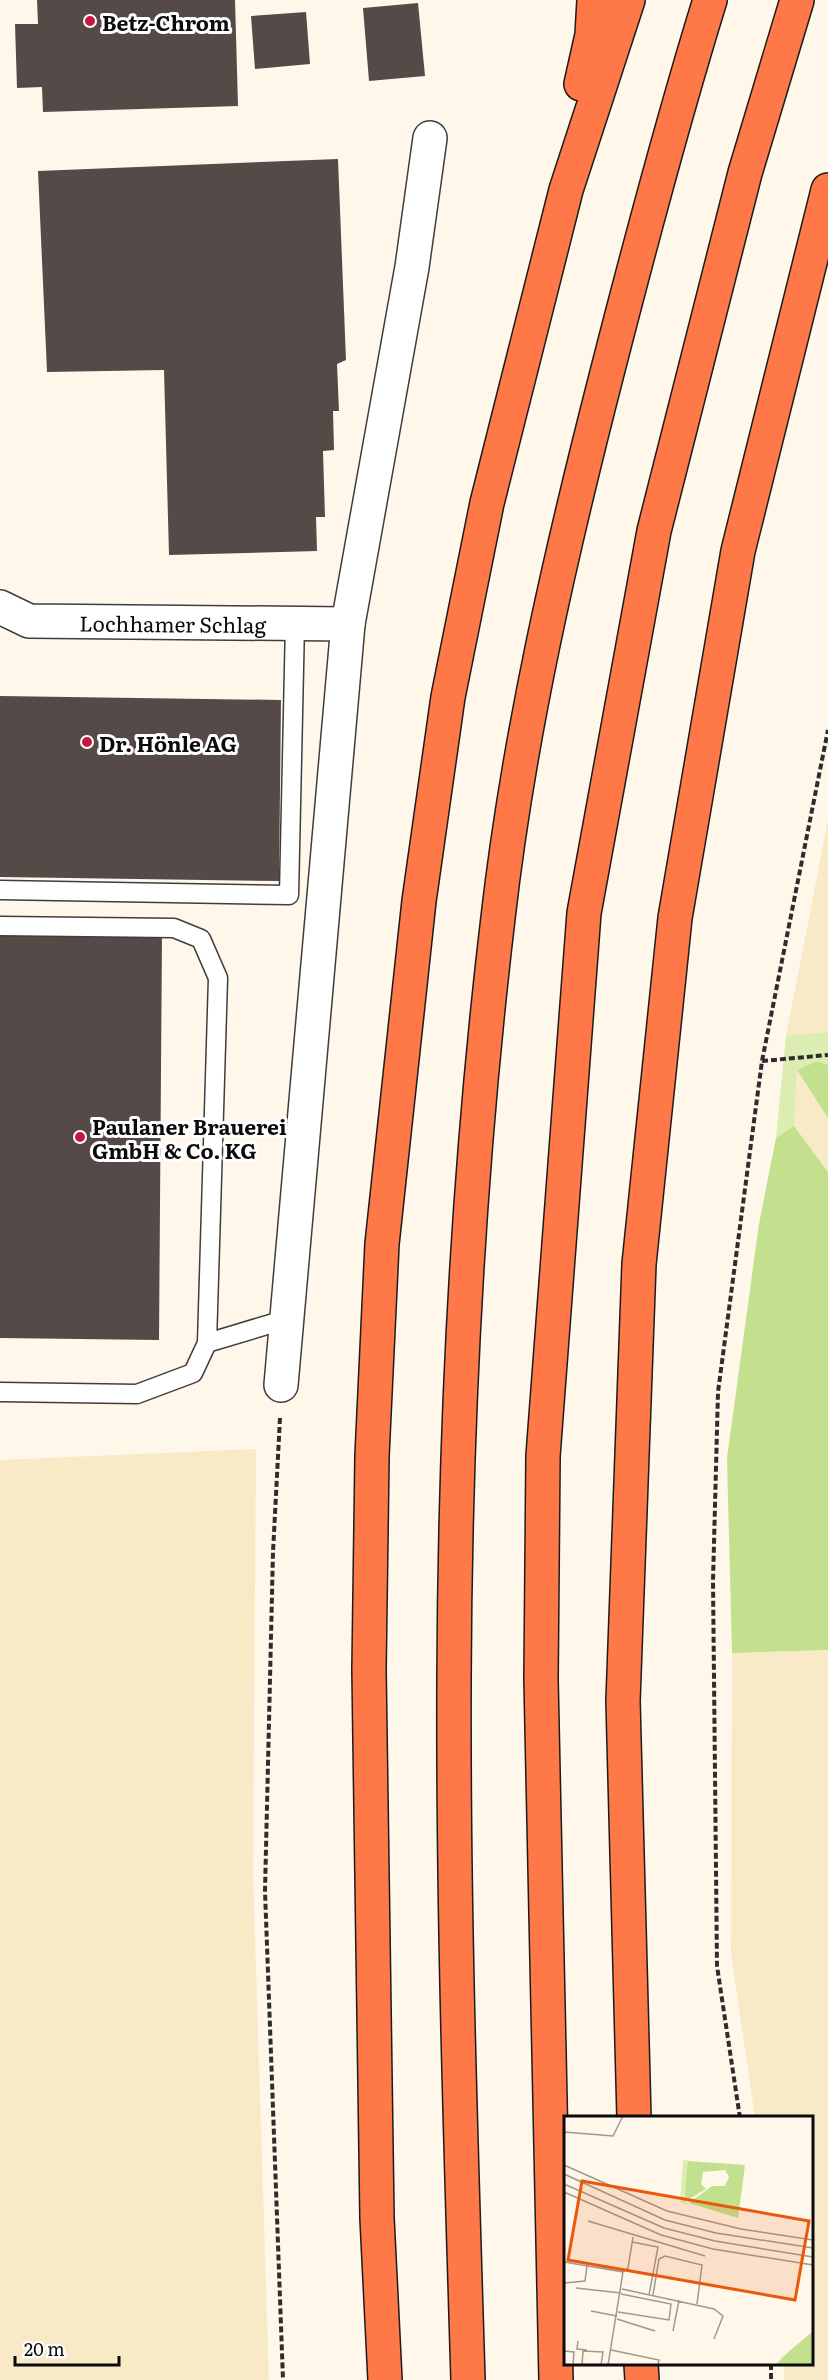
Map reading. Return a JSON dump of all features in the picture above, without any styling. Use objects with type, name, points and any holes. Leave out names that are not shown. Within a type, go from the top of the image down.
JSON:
[{"type":"highway","points":[[566,190],[569,138],[592,34],[594,0]]},
{"type":"highway","points":[[385,2380],[377,2218],[369,1670],[372,1456],[382,1244],[419,901],[448,697],[487,503],[566,190],[628,0]]},
{"type":"highway","points":[[468,2380],[461,2136],[454,1680],[457,1470],[468,1242],[498,915],[530,717],[569,524],[670,128],[710,0]]},
{"type":"highway","points":[[556,2380],[541,1679],[543,1455],[584,913],[654,531],[746,173],[797,0]]},
{"type":"highway","points":[[634,2116],[623,1701],[640,1252],[675,918],[738,551],[828,190]]},
{"type":"highway","points":[[641,2365],[642,2380]]},
{"type":"street","points":[[282,1385],[348,624],[412,267],[430,138]]},
{"type":"street","name":"Lochhamer Schlag","points":[[0,607],[29,621],[348,624]]},
{"type":"lane","points":[[0,890],[289,895],[295,623]]},
{"type":"lane","points":[[0,926],[174,928],[201,939],[218,978],[207,1343],[193,1373],[137,1394],[0,1392]]},
{"type":"lane","points":[[207,1343],[287,1319]]},
{"type":"path","points":[[740,2116],[717,1966],[713,1581],[718,1392],[762,1061],[828,730]]},
{"type":"path","points":[[762,1061],[828,1055]]},
{"type":"path","points":[[282,1385],[273,1552],[265,1891],[283,2380]]},
{"type":"shaded area","points":[[828,820],[828,1032],[786,1036]]},
{"type":"shaded area","points":[[797,1070],[828,1118],[828,1172],[794,1126]]},
{"type":"shaded area","points":[[256,1449],[253,1873],[269,2380],[0,2380],[0,1460]]},
{"type":"shaded area","points":[[828,1650],[828,2380],[784,2380],[784,2365],[813,2365],[813,2116],[755,2116],[731,1954],[732,1653]]},
{"type":"green space","points":[[828,1032],[828,1065],[817,1061],[797,1070],[794,1126],[776,1138],[786,1036]]},
{"type":"green space","points":[[817,1061],[828,1065],[828,1118],[797,1070]]},
{"type":"green space","points":[[794,1126],[828,1172],[828,1650],[732,1653],[727,1458],[759,1224],[776,1138]]},
{"type":"building","points":[[37,0],[235,0],[238,106],[43,112],[42,87],[17,88],[15,24],[38,24]]},
{"type":"building","points":[[418,3],[425,76],[369,81],[363,8]]},
{"type":"building","points":[[306,12],[310,64],[255,69],[251,16]]},
{"type":"building","points":[[338,159],[346,360],[337,364],[339,411],[333,411],[334,450],[323,451],[325,517],[316,517],[317,551],[169,555],[164,370],[47,372],[38,171]]},
{"type":"building","points":[[0,696],[281,700],[279,881],[0,877]]},
{"type":"building","name":"Paulaner Brauerei GmbH & Co. KG","points":[[0,935],[162,936],[159,1340],[0,1338]]},
{"type":"place","name":"Betz-Chrom","points":[[90,21]]},
{"type":"place","name":"Dr. Hönle AG","points":[[87,742]]},
{"type":"place","name":"Paulaner Brauerei GmbH & Co. KG","points":[[80,1137]]}]
